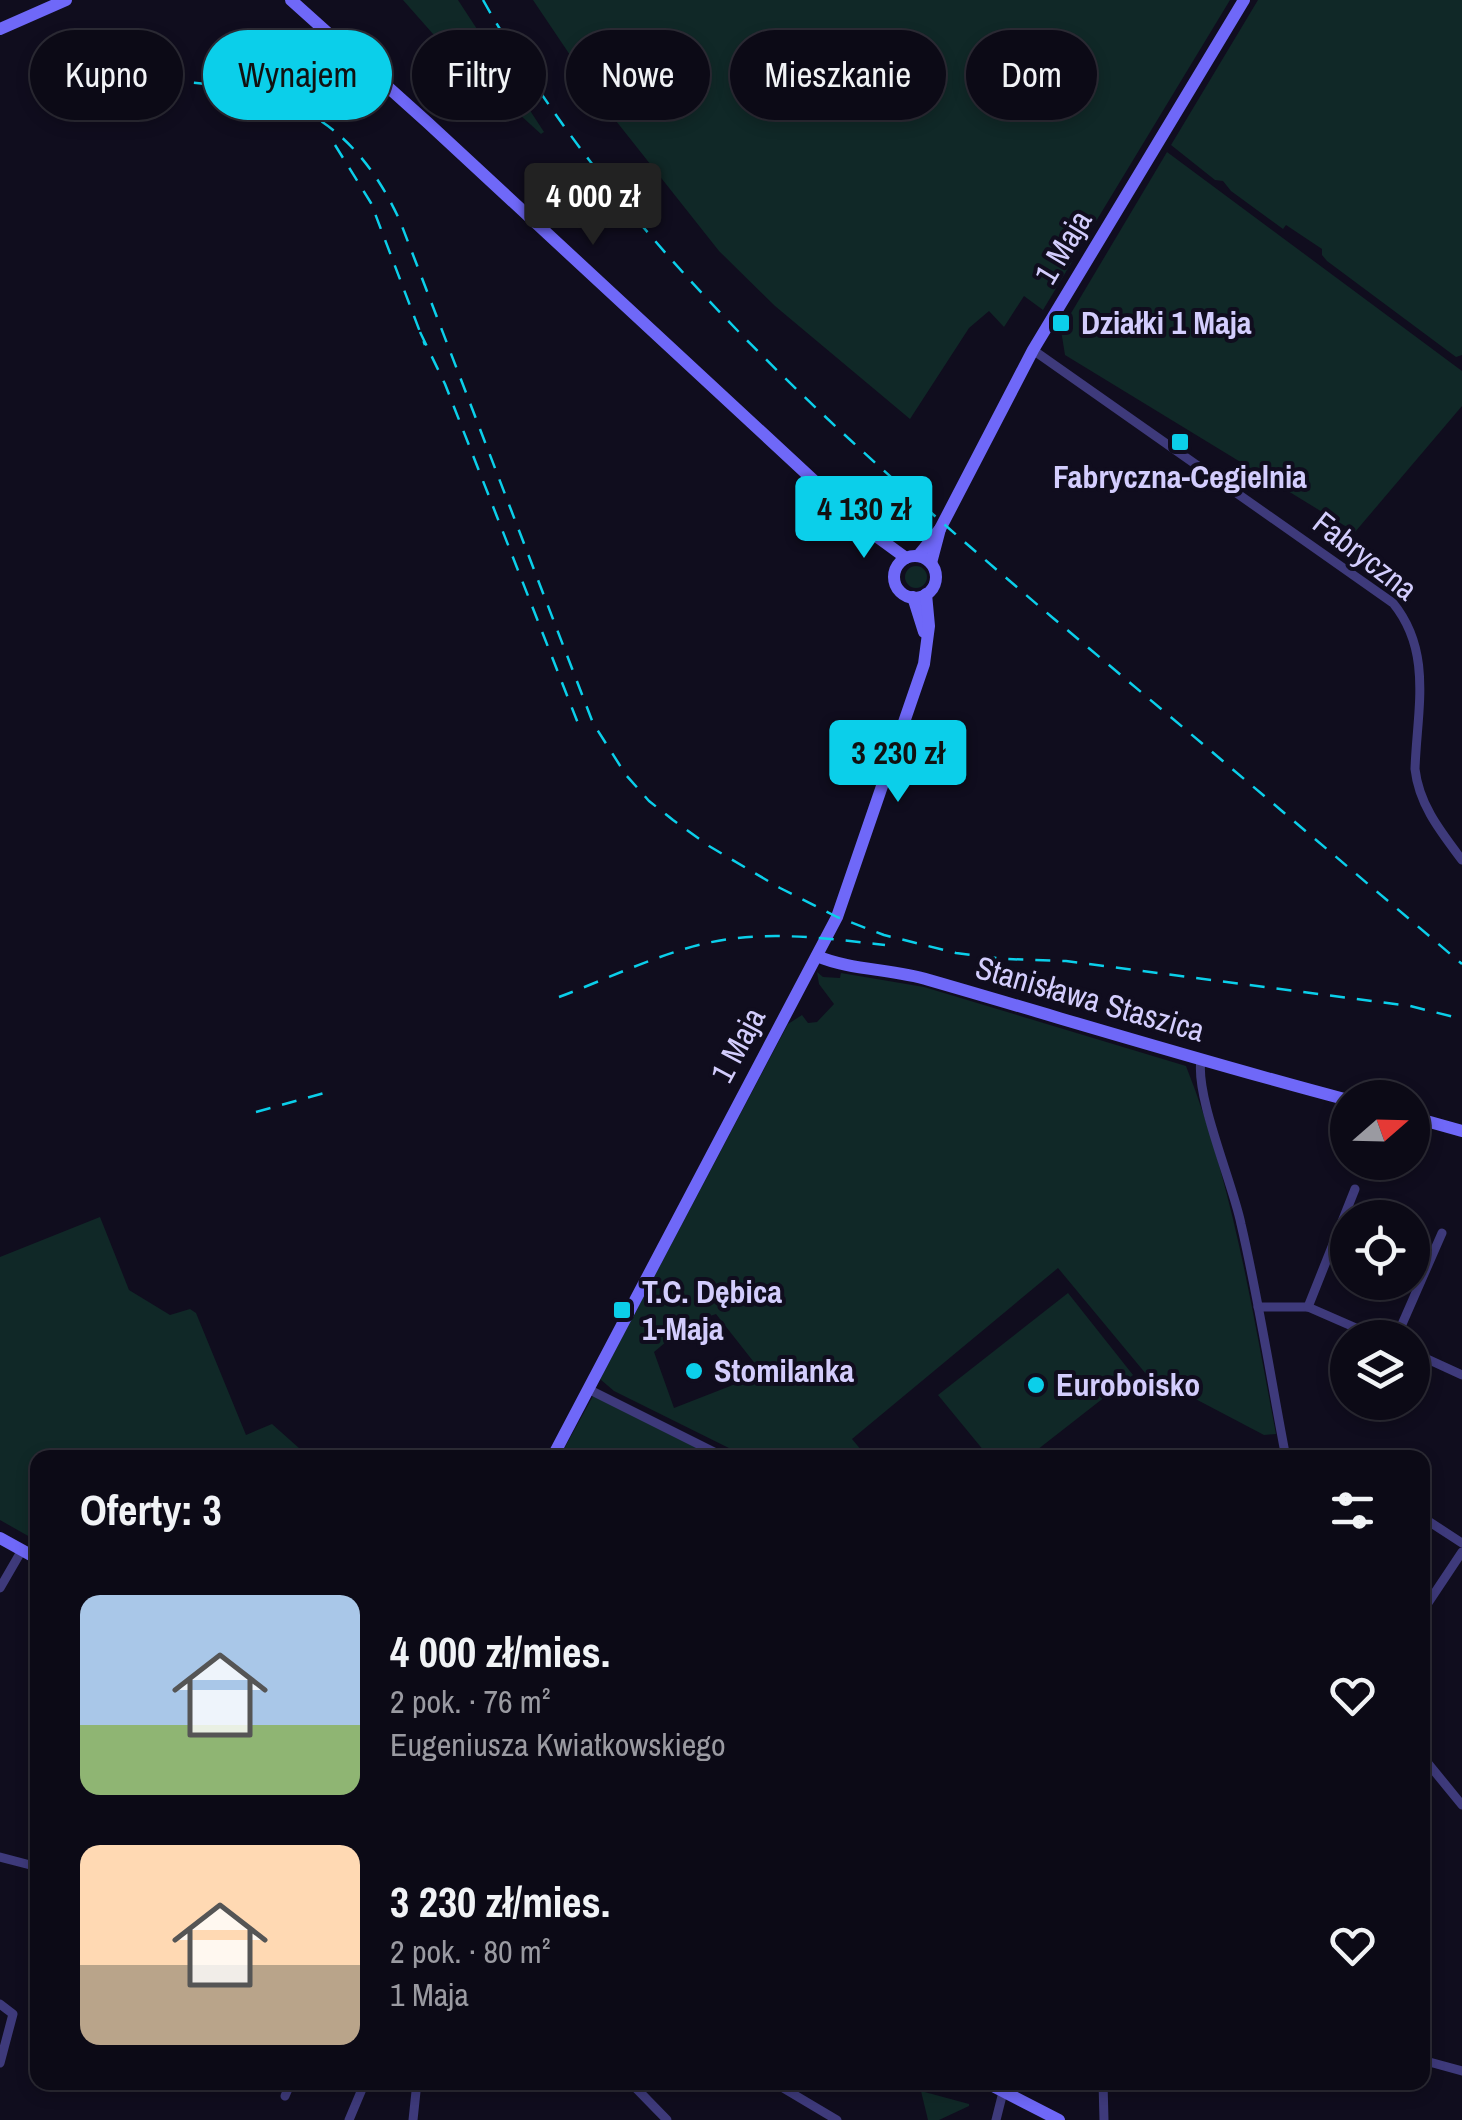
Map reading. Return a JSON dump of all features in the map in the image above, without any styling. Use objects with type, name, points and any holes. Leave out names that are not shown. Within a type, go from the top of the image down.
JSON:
[{"type":"street","points":[[0,28],[66,0]]},
{"type":"street","points":[[290,0],[865,528],[936,572],[935,582],[919,596],[897,587],[913,561]]},
{"type":"street","name":"1 Maja","points":[[913,561],[940,529],[1033,350],[1244,0]]},
{"type":"street","name":"Fabryczna","points":[[1033,350],[1393,603],[1410,623],[1420,671],[1414,769],[1417,785],[1438,828],[1462,860]]},
{"type":"street","name":"1 Maja","points":[[556,1450],[817,956],[848,887],[924,664],[926,640],[919,596]]},
{"type":"street","name":"Stanisława Staszica","points":[[817,956],[914,976],[1330,1095]]},
{"type":"street","points":[[1202,1060],[1204,1092],[1240,1219],[1285,1450]]},
{"type":"street","points":[[1430,1123],[1462,1131]]},
{"type":"street","points":[[1308,1307],[1355,1190]]},
{"type":"street","points":[[1404,1320],[1442,1233]]},
{"type":"street","points":[[1258,1307],[1308,1307],[1338,1320]]},
{"type":"street","points":[[1430,1360],[1462,1374]]},
{"type":"street","points":[[588,1389],[710,1450]]},
{"type":"street","points":[[1430,1522],[1462,1543]]},
{"type":"street","points":[[0,1538],[30,1554]]},
{"type":"street","points":[[0,1588],[22,1550]]},
{"type":"street","points":[[1430,1600],[1462,1552]]},
{"type":"street","points":[[1430,1766],[1462,1805]]},
{"type":"street","points":[[0,1857],[30,1865]]},
{"type":"street","points":[[0,2004],[13,2014],[0,2064]]},
{"type":"street","points":[[1430,2062],[1462,2071]]},
{"type":"street","points":[[284,2096],[287,2090]]},
{"type":"street","points":[[349,2120],[362,2090]]},
{"type":"street","points":[[413,2120],[417,2090]]},
{"type":"street","points":[[638,2090],[667,2120]]},
{"type":"street","points":[[786,2090],[837,2120]]},
{"type":"street","points":[[999,2090],[1059,2120]]},
{"type":"street","points":[[1104,2090],[1104,2120]]},
{"type":"street","points":[[996,2120],[1003,2092]]},
{"type":"green space","points":[[403,0],[458,0],[478,30],[430,30]]},
{"type":"green space","points":[[533,0],[1230,0],[1043,310],[1024,296],[1004,327],[989,311],[969,328],[910,419],[775,306],[719,251],[615,120],[710,120],[710,30],[566,30],[566,49]]},
{"type":"green space","points":[[1258,0],[1462,0],[1462,355],[1456,357],[1327,261],[1322,249],[1286,225],[1283,229],[1171,145]]},
{"type":"green space","points":[[526,120],[536,120],[544,132],[541,134]]},
{"type":"green space","points":[[1167,152],[1462,371],[1462,406],[1355,532],[1065,355],[1061,330]]},
{"type":"green space","points":[[912,566],[920,566],[927,577],[920,588],[912,588],[905,581],[905,573]]},
{"type":"green space","points":[[817,972],[823,977],[840,978],[841,973],[924,987],[1186,1066],[1229,1202],[1276,1434],[1264,1435],[1186,1394],[1172,1397],[1156,1386],[1058,1268],[852,1439],[861,1450],[733,1450],[614,1391],[600,1379],[788,1024],[802,1015],[808,1023],[817,1022],[834,1004],[819,984]],"holes":[[[716,1314],[760,1370],[756,1376],[674,1408],[654,1352],[673,1336],[677,1327]]]},
{"type":"green space","points":[[100,1217],[129,1290],[170,1315],[190,1309],[196,1313],[246,1435],[272,1424],[301,1450],[30,1450],[30,1537],[0,1520],[0,1257]]},
{"type":"green space","name":"Euroboisko","points":[[1068,1293],[1133,1375],[1037,1450],[983,1450],[938,1395]]},
{"type":"green space","points":[[593,1396],[703,1450],[563,1450]]},
{"type":"green space","points":[[921,2091],[969,2106],[939,2120],[928,2120]]},
{"type":"railway","points":[[483,0],[539,90],[601,176],[669,257],[816,408],[973,549],[1462,964]]},
{"type":"railway","points":[[183,82],[245,90],[282,101],[316,118],[347,143],[375,176],[400,221],[593,723],[626,775],[673,820],[780,888],[884,935],[956,953],[1066,961],[1410,1006],[1462,1019]]},
{"type":"railway","points":[[335,145],[371,203],[425,345]]},
{"type":"railway","points":[[420,332],[445,384],[581,731]]},
{"type":"railway","points":[[559,997],[664,956],[729,939],[788,936],[885,945]]},
{"type":"railway","points":[[256,1112],[328,1092]]},
{"type":"place","name":"Działki 1 Maja","points":[[1061,323]]},
{"type":"place","name":"Fabryczna-Cegielnia","points":[[1180,442]]},
{"type":"place","name":"T.C. Dębica 1-Maja","points":[[622,1310]]},
{"type":"place","name":"Stomilanka","points":[[694,1371]]},
{"type":"place","name":"Euroboisko","points":[[1036,1385]]}]
